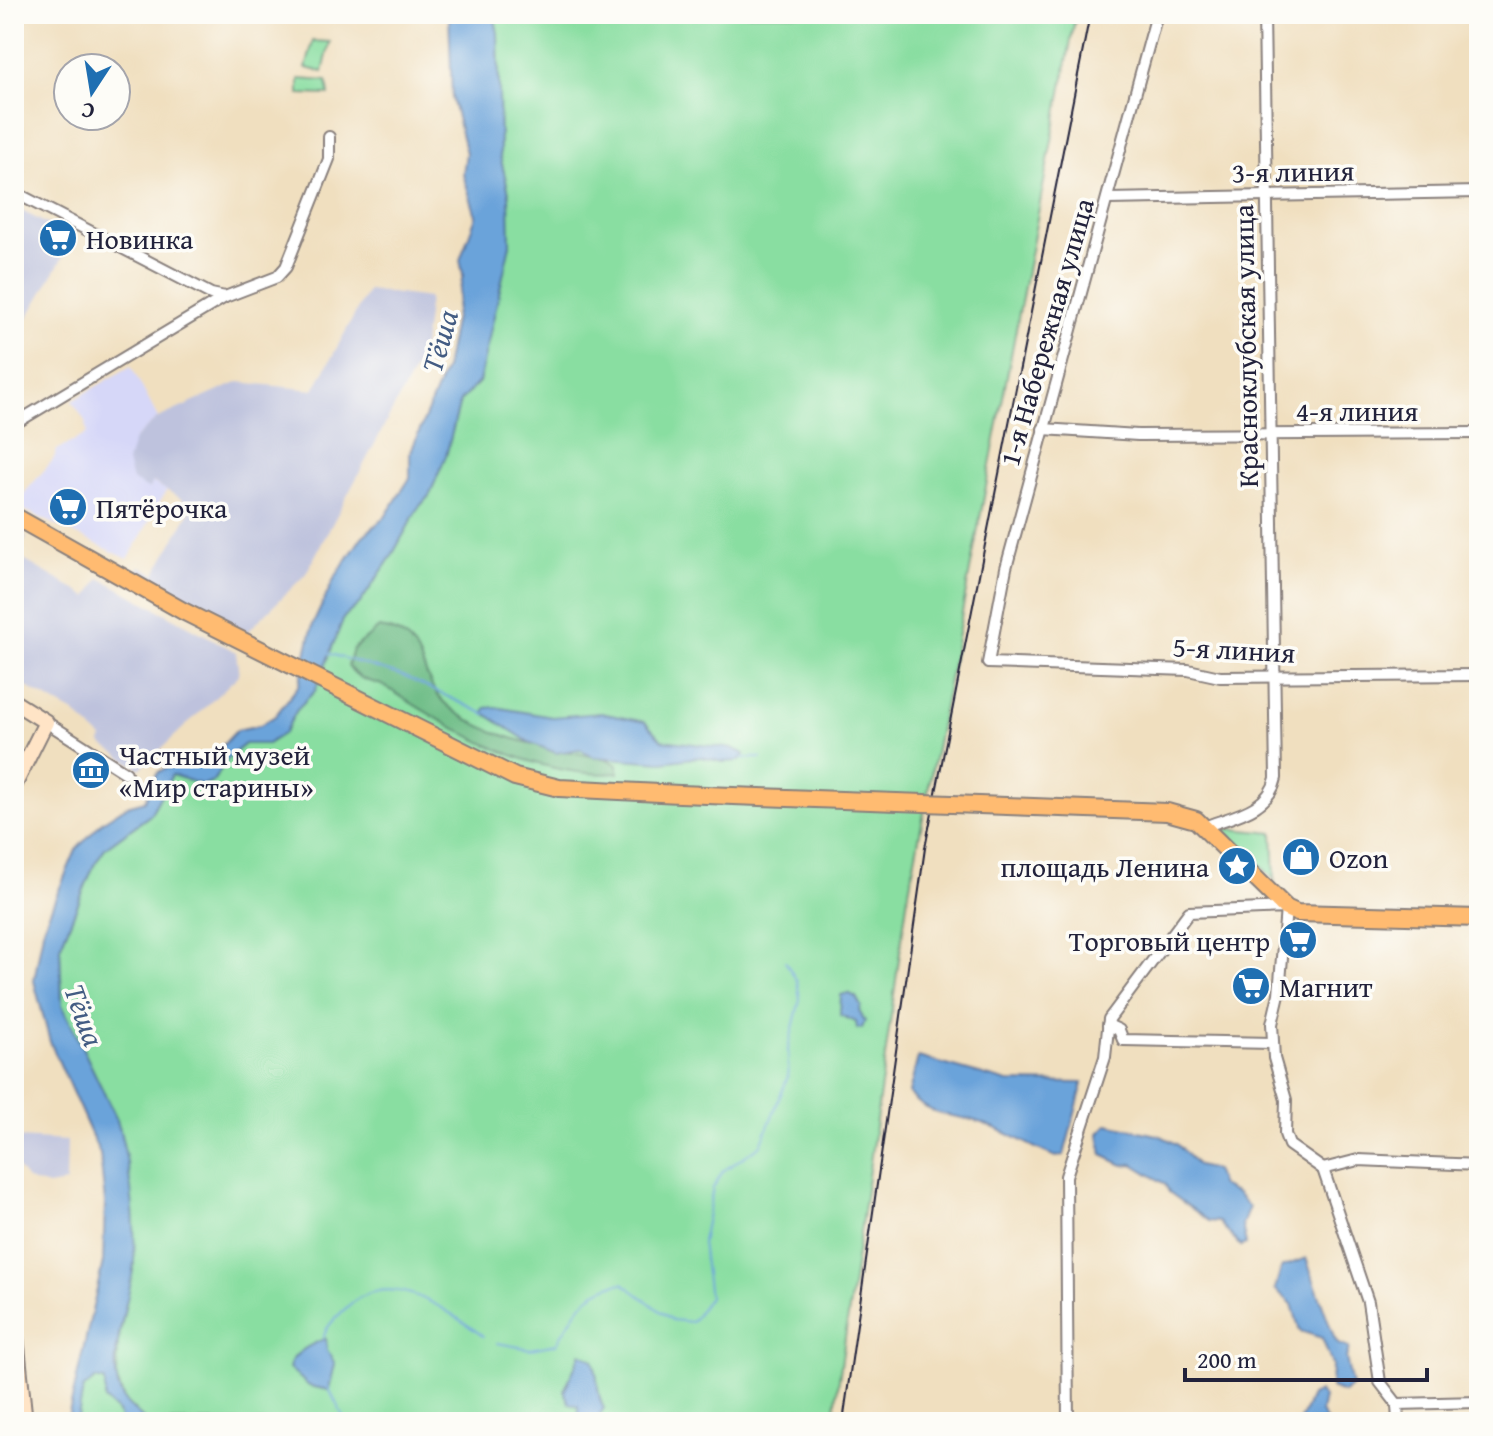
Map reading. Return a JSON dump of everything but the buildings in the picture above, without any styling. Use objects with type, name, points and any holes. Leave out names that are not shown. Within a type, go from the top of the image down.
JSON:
[{"type":"main road","points":[[14,516],[250,645],[378,706],[515,777],[559,788],[1167,812],[1184,815],[1204,827],[1286,908],[1308,915],[1479,918]]},
{"type":"street","name":"1-я Набережная улица","points":[[988,663],[1006,568],[1157,14]]},
{"type":"street","name":"Красноклубская улица","points":[[1204,827],[1257,806],[1273,789],[1275,678],[1264,14]]},
{"type":"street","points":[[14,424],[225,297],[277,277],[286,267],[329,159],[329,137]]},
{"type":"street","points":[[14,192],[211,294],[225,297]]},
{"type":"street","name":"3-я линия","points":[[1108,199],[1479,192]]},
{"type":"street","name":"4-я линия","points":[[1043,429],[1138,435],[1479,433]]},
{"type":"street","name":"5-я линия","points":[[988,663],[1005,667],[1188,670],[1220,677],[1479,675]]},
{"type":"street","points":[[14,702],[126,773]]},
{"type":"street","points":[[14,786],[46,722]]},
{"type":"street","points":[[1068,1422],[1066,1176],[1105,1057],[1109,1019],[1189,912],[1286,908],[1279,994],[1272,1024],[1273,1043],[1286,1100],[1285,1134],[1289,1145],[1323,1169],[1368,1302],[1380,1382],[1397,1404],[1398,1422]]},
{"type":"street","points":[[1108,1025],[1119,1030],[1123,1040],[1273,1043]]},
{"type":"street","points":[[1323,1169],[1358,1160],[1479,1165]]},
{"type":"street","points":[[14,1318],[25,1422]]},
{"type":"street","points":[[1397,1404],[1479,1402]]},
{"type":"shaded area","points":[[14,207],[74,238],[23,326],[14,326]]},
{"type":"shaded area","points":[[368,290],[429,298],[422,355],[305,575],[246,633],[136,573],[140,566],[155,574],[193,506],[153,482],[148,489],[132,480],[127,462],[134,439],[158,418],[239,382],[314,390]]},
{"type":"shaded area","points":[[131,366],[158,418],[134,439],[149,488],[152,482],[167,490],[128,559],[14,505],[53,460],[57,450],[87,434],[85,421],[72,401]]},
{"type":"shaded area","points":[[14,530],[27,537],[17,556],[88,597],[100,578],[236,652],[239,675],[140,769],[101,744],[102,738],[74,713],[14,680]]},
{"type":"shaded area","points":[[19,1138],[67,1141],[66,1183],[48,1186],[27,1180],[17,1167]]},
{"type":"green space","points":[[494,14],[1076,14],[908,896],[833,1422],[146,1422],[125,1401],[117,1380],[118,1343],[134,1263],[94,1075],[62,1005],[60,947],[94,865],[105,848],[150,815],[172,774],[203,785],[213,781],[229,757],[245,744],[267,744],[284,733],[298,708],[315,690],[344,617],[360,603],[391,557],[418,508],[429,496],[446,456],[460,401],[479,382],[509,193],[500,156],[498,34]]},
{"type":"green space","points":[[313,41],[330,42],[323,72],[306,68]]},
{"type":"green space","points":[[299,79],[327,81],[329,95],[299,94]]},
{"type":"green space","points":[[379,628],[407,639],[415,648],[438,695],[466,718],[505,736],[610,760],[617,765],[618,773],[558,769],[528,761],[469,736],[383,685],[359,677],[348,666],[353,649]]},
{"type":"green space","points":[[1222,828],[1273,833],[1275,880]]},
{"type":"green space","points":[[95,1379],[105,1381],[105,1400],[118,1412],[121,1422],[77,1422],[83,1389]]},
{"type":"water","points":[[449,14],[494,14],[498,34],[500,156],[509,193],[510,245],[479,382],[460,401],[446,456],[429,496],[418,508],[391,557],[360,603],[344,617],[315,691],[298,708],[284,733],[267,744],[245,744],[229,757],[213,781],[203,785],[172,775],[150,815],[105,848],[94,865],[60,947],[62,1005],[117,1120],[129,1172],[134,1261],[116,1369],[124,1400],[146,1422],[121,1422],[118,1412],[105,1400],[105,1381],[95,1379],[83,1389],[77,1422],[67,1422],[103,1262],[105,1203],[100,1154],[50,1042],[34,981],[44,925],[76,850],[102,822],[127,806],[145,801],[157,773],[166,768],[207,762],[237,730],[260,725],[275,716],[299,685],[313,624],[334,579],[362,537],[385,517],[410,478],[410,454],[445,369],[463,274],[460,260],[476,216],[463,174],[466,153],[452,98]]},
{"type":"water","points":[[486,708],[552,717],[601,713],[645,722],[662,740],[734,749],[745,754],[739,761],[723,762],[701,757],[662,762],[594,757],[580,749],[556,753],[529,742],[484,713]]},
{"type":"water","points":[[848,993],[856,997],[861,1006],[859,1011],[865,1021],[862,1028],[857,1029],[856,1022],[840,1015],[841,995]]},
{"type":"water","points":[[918,1057],[1008,1082],[1083,1083],[1064,1155],[1056,1157],[992,1127],[925,1107],[909,1093]]},
{"type":"water","points":[[1108,1124],[1161,1136],[1177,1144],[1198,1166],[1215,1170],[1221,1186],[1237,1194],[1249,1207],[1242,1225],[1246,1244],[1240,1246],[1219,1222],[1209,1221],[1169,1192],[1165,1184],[1133,1164],[1123,1165],[1102,1155],[1099,1133]]},
{"type":"water","points":[[1306,1258],[1334,1337],[1338,1344],[1349,1348],[1346,1358],[1352,1386],[1343,1393],[1331,1388],[1332,1365],[1322,1338],[1300,1331],[1292,1304],[1275,1289],[1282,1267]]},
{"type":"water","points":[[326,1338],[327,1350],[335,1364],[329,1390],[309,1386],[289,1368],[294,1357]]},
{"type":"water","points":[[581,1353],[593,1360],[604,1408],[595,1422],[579,1422],[578,1406],[569,1403],[564,1391]]},
{"type":"water","points":[[1319,1392],[1324,1397],[1321,1412],[1327,1422],[1299,1422],[1311,1396]]},
{"type":"waterway","name":"Тёша","points":[[327,653],[403,676],[485,714]]},
{"type":"waterway","name":"Тёша","points":[[742,758],[761,758]]},
{"type":"waterway","points":[[497,1343],[531,1349],[556,1344],[589,1297],[598,1290],[623,1283],[672,1320],[692,1322],[709,1297],[702,1242],[713,1188],[723,1171],[761,1145],[788,1076],[788,1049],[800,999],[797,981],[785,961]]},
{"type":"waterway","points":[[323,1339],[328,1327],[345,1309],[362,1296],[379,1291],[397,1291],[416,1296],[451,1314],[483,1336]]},
{"type":"waterway","points":[[328,1387],[346,1422]]},
{"type":"railway","points":[[843,1422],[925,848],[1090,14]]},
{"type":"place","name":"Новинка","points":[[58,238]]},
{"type":"place","name":"Пятёрочка","points":[[68,507]]},
{"type":"place","name":"Частный музей «Мир старины»","points":[[91,770]]},
{"type":"place","name":"Ozon","points":[[1301,857]]},
{"type":"place","name":"площадь Ленина","points":[[1237,866]]},
{"type":"place","name":"Торговый центр","points":[[1298,940]]},
{"type":"place","name":"Магнит","points":[[1251,986]]}]
